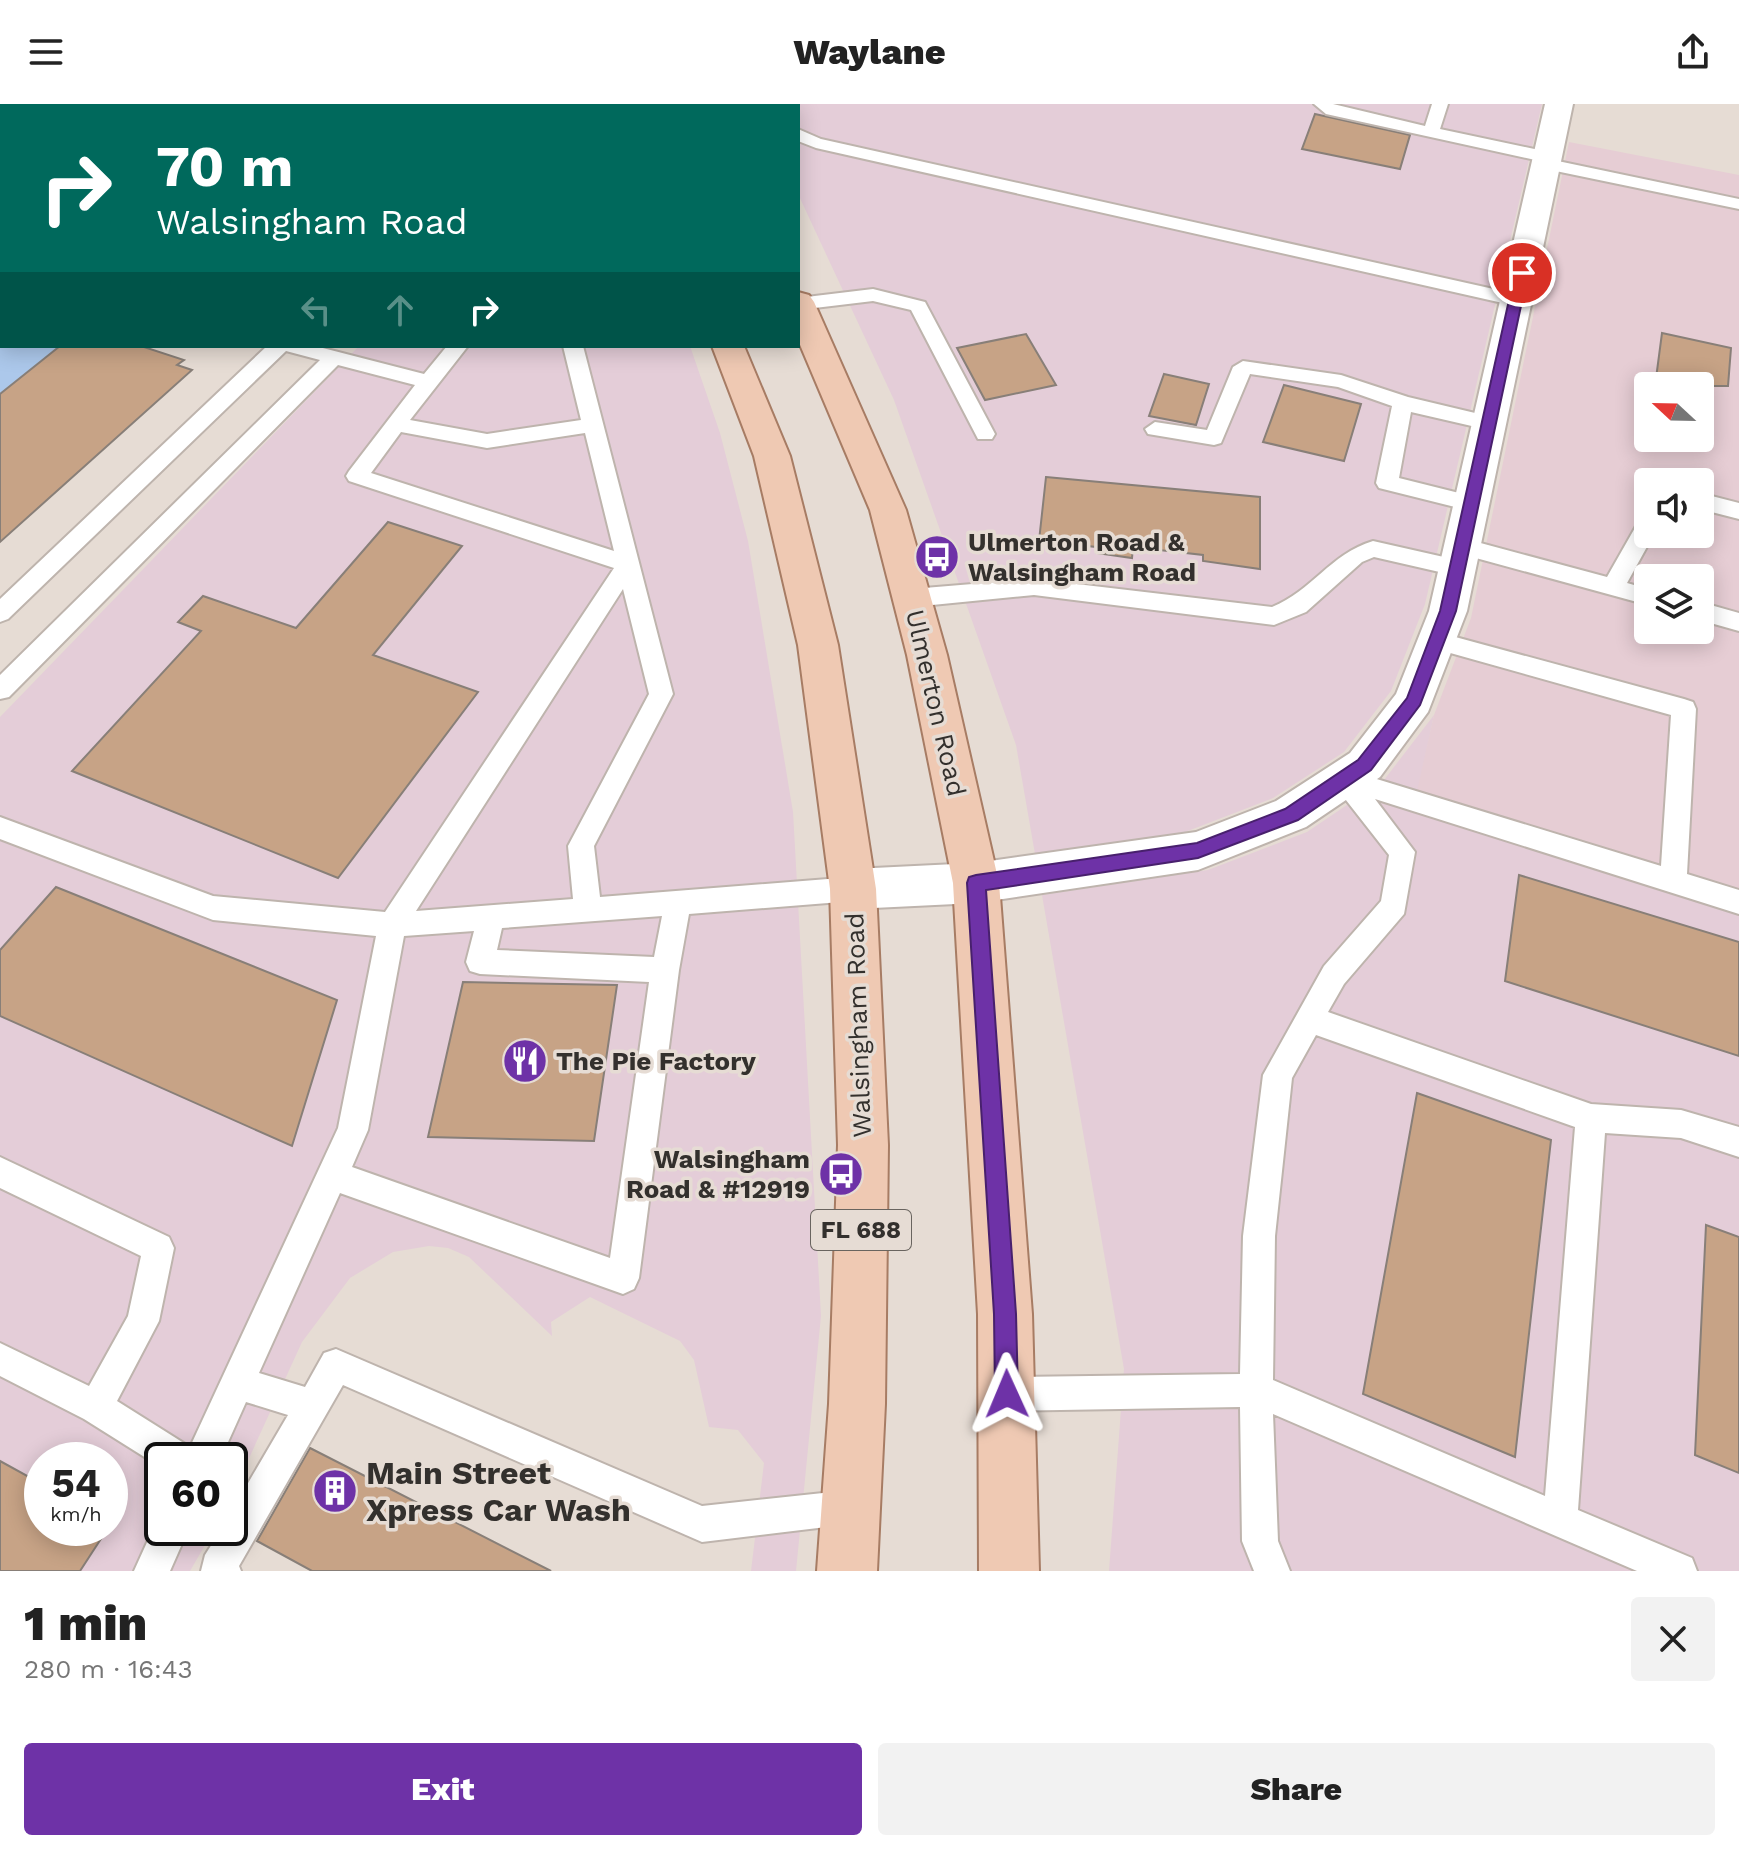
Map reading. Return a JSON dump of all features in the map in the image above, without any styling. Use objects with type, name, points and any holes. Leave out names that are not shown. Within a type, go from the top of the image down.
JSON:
[{"type":"main road","name":"Ulmerton Road","points":[[800,308],[888,510],[912,598],[976,883]]},
{"type":"main road","name":"FL 688","points":[[729,348],[772,456],[818,645],[853,889]]},
{"type":"main road","points":[[976,883],[1005,1314],[1009,1571]]},
{"type":"main road","name":"Walsingham Road","points":[[847,1571],[857,1404],[863,1145],[853,889]]},
{"type":"street","name":"Walsingham Road","points":[[853,889],[976,883],[1198,851],[1291,814],[1365,765],[1414,701],[1448,611],[1559,104]]},
{"type":"lane","points":[[1322,104],[1332,111],[1739,204]]},
{"type":"lane","points":[[1431,132],[1440,104]]},
{"type":"lane","points":[[800,135],[816,143],[1516,300]]},
{"type":"lane","points":[[800,303],[873,295],[918,306],[985,434]]},
{"type":"lane","points":[[0,613],[277,348]]},
{"type":"lane","points":[[299,348],[428,382]]},
{"type":"lane","points":[[456,348],[357,476],[628,564]]},
{"type":"lane","points":[[574,348],[661,694],[581,846],[588,909]]},
{"type":"lane","points":[[0,690],[334,357]]},
{"type":"lane","points":[[1155,429],[1214,438],[1243,367],[1341,381],[1403,403],[1489,423]]},
{"type":"lane","points":[[1403,403],[1387,483],[1471,503]]},
{"type":"lane","points":[[396,424],[487,441],[593,425]]},
{"type":"lane","points":[[1714,505],[1739,511]]},
{"type":"lane","points":[[1613,587],[1635,548]]},
{"type":"lane","points":[[912,598],[1034,587],[1274,616],[1298,606],[1354,556],[1373,549],[1460,557],[1634,593]]},
{"type":"lane","points":[[210,1442],[353,1130],[392,925],[628,564]]},
{"type":"lane","points":[[1714,615],[1739,622]]},
{"type":"lane","points":[[1437,641],[1684,709],[1673,881]]},
{"type":"lane","points":[[1344,779],[1739,902]]},
{"type":"lane","points":[[1272,1571],[1260,1541],[1256,1390],[1259,1236],[1278,1075],[1334,975],[1394,906],[1402,852],[1344,779]]},
{"type":"lane","points":[[0,828],[213,908],[392,925],[853,889]]},
{"type":"lane","points":[[332,1175],[623,1278],[665,970],[678,903]]},
{"type":"lane","points":[[491,918],[480,962],[665,970]]},
{"type":"lane","points":[[1309,1019],[1591,1118],[1681,1124],[1739,1142]]},
{"type":"lane","points":[[1560,1520],[1591,1118]]},
{"type":"lane","points":[[0,1172],[158,1248],[143,1321],[96,1407]]},
{"type":"lane","points":[[0,1359],[96,1407],[151,1442]]},
{"type":"lane","points":[[223,1571],[218,1568],[336,1365],[702,1524],[851,1507]]},
{"type":"lane","points":[[237,1383],[312,1406]]},
{"type":"lane","points":[[1007,1394],[1256,1390],[1679,1571]]},
{"type":"lane","points":[[152,1571],[163,1546]]},
{"type":"shaded area","points":[[800,104],[1542,104],[1425,604],[1391,691],[1344,752],[1273,798],[1185,832],[1035,854],[1016,745],[894,400],[800,198]]},
{"type":"shaded area","points":[[1569,142],[1739,175],[1739,911],[1413,809],[1434,715],[1471,618]]},
{"type":"shaded area","points":[[357,348],[691,348],[720,433],[748,541],[793,812],[821,1316],[796,1571],[751,1571],[764,1463],[738,1430],[709,1427],[694,1360],[680,1341],[590,1297],[551,1322],[552,1336],[469,1257],[448,1248],[429,1246],[393,1252],[350,1278],[302,1342],[248,1460],[248,1442],[144,1442],[144,1546],[205,1546],[190,1571],[0,1571],[0,717]]},
{"type":"shaded area","points":[[1434,715],[1414,809],[1739,911],[1739,1571],[1109,1571],[1124,1369],[1042,895],[1208,870],[1307,832],[1384,780]]},
{"type":"water","points":[[0,348],[68,348],[0,407]]},
{"type":"building","points":[[1315,114],[1410,135],[1400,169],[1302,149]]},
{"type":"building","points":[[1662,333],[1731,348],[1728,386],[1714,386],[1714,372],[1657,372]]},
{"type":"building","points":[[1026,334],[1056,385],[985,400],[957,348]]},
{"type":"building","points":[[58,348],[147,348],[184,360],[177,365],[192,370],[0,542],[0,394]]},
{"type":"building","points":[[1164,374],[1209,384],[1196,425],[1149,416]]},
{"type":"building","points":[[1284,385],[1361,404],[1344,461],[1263,442]]},
{"type":"building","points":[[1046,477],[1260,497],[1260,569],[1203,561],[1203,555],[1133,547],[1132,558],[1096,553],[1096,547],[1039,541]]},
{"type":"building","points":[[388,522],[462,546],[373,655],[478,692],[338,878],[72,771],[201,631],[178,622],[203,596],[296,628]]},
{"type":"building","points":[[1519,875],[1739,942],[1739,1056],[1505,981]]},
{"type":"building","points":[[56,887],[337,1000],[292,1146],[0,1016],[0,950]]},
{"type":"building","name":"The Pie Factory","points":[[463,982],[617,985],[594,1141],[428,1137]]},
{"type":"building","points":[[1417,1093],[1551,1140],[1515,1457],[1363,1394]]},
{"type":"building","points":[[1706,1225],[1739,1237],[1739,1473],[1695,1455]]},
{"type":"building","name":"Main Street Xpress Car Wash","points":[[310,1448],[551,1571],[312,1571],[257,1541]]},
{"type":"building","points":[[0,1461],[24,1474],[24,1546],[96,1546],[80,1571],[0,1571]]},
{"type":"place","name":"Ulmerton Road & Walsingham Road","points":[[937,557]]},
{"type":"place","name":"The Pie Factory","points":[[525,1061]]},
{"type":"place","name":"Walsingham Road & #12919","points":[[841,1174]]},
{"type":"place","name":"Main Street Xpress Car Wash","points":[[335,1491]]},
{"type":"route","points":[[1007,1394],[1005,1314],[976,883],[1198,851],[1291,814],[1365,765],[1414,701],[1448,611],[1522,273]]}]
